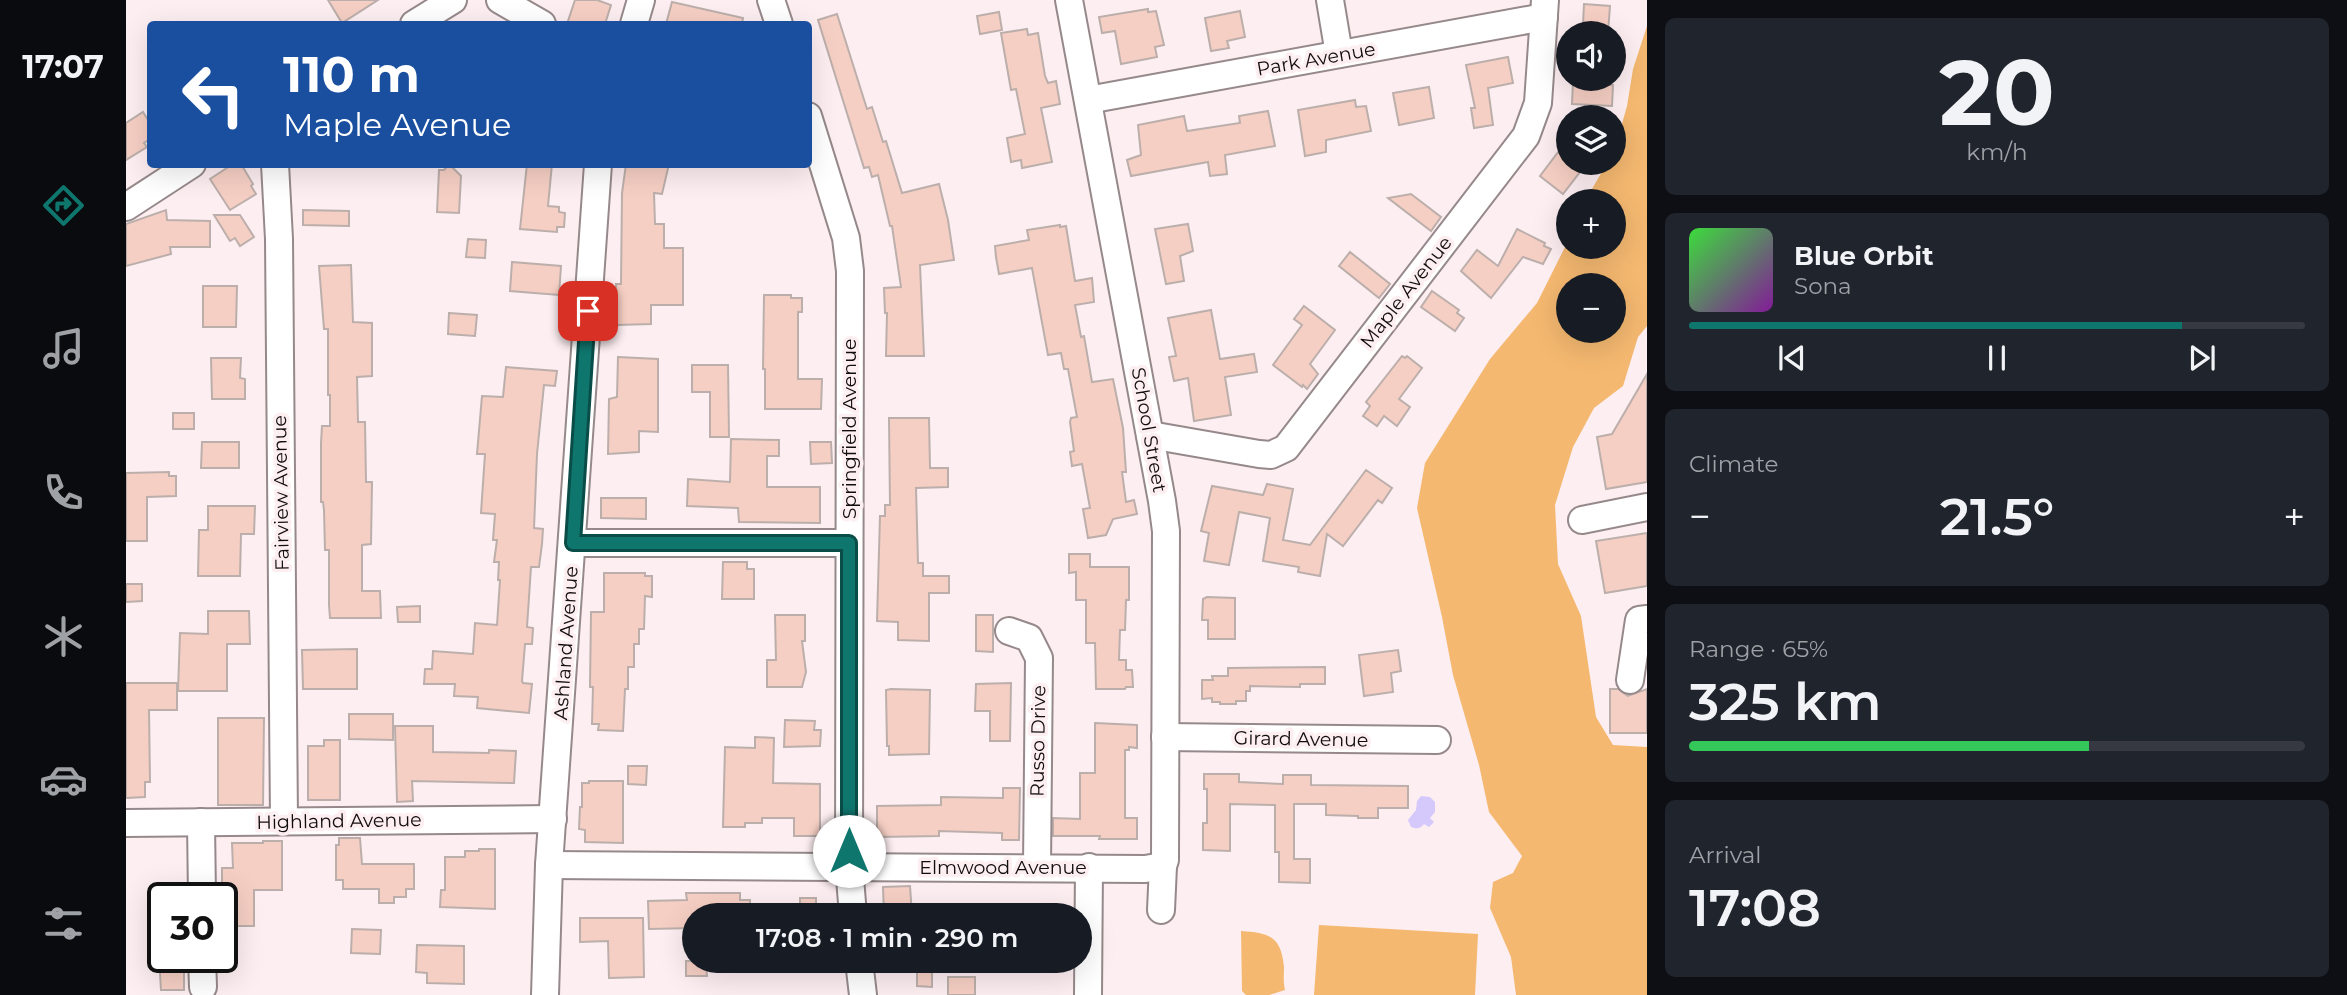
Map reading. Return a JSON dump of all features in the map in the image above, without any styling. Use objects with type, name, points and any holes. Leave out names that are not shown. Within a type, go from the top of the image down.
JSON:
[{"type":"street","points":[[419,21],[453,0]]},
{"type":"street","points":[[500,0],[537,21]]},
{"type":"street","points":[[772,0],[778,21]]},
{"type":"street","name":"School Street","points":[[1069,0],[1166,531],[1165,860],[1161,910]]},
{"type":"street","points":[[1329,0],[1339,54]]},
{"type":"street","name":"Park Avenue","points":[[1088,100],[1339,54],[1545,8]]},
{"type":"street","name":"Maple Avenue","points":[[1150,435],[1259,454],[1271,455],[1286,448],[1526,136],[1538,103],[1545,8]]},
{"type":"street","name":"Springfield Avenue","points":[[812,128],[835,200],[849,256],[849,866],[852,903]]},
{"type":"street","points":[[126,207],[186,168]]},
{"type":"street","name":"Fairview Avenue","points":[[275,168],[279,239],[284,821]]},
{"type":"street","name":"Ashland Avenue","points":[[545,995],[550,865],[598,168]]},
{"type":"street","points":[[1582,520],[1647,507]]},
{"type":"street","points":[[573,543],[849,543]]},
{"type":"street","points":[[1630,680],[1639,620],[1647,619]]},
{"type":"street","name":"Russo Drive","points":[[1009,631],[1029,638],[1039,658],[1037,867]]},
{"type":"street","name":"Girard Avenue","points":[[1165,737],[1437,740]]},
{"type":"street","name":"Highland Avenue","points":[[126,823],[553,819]]},
{"type":"street","points":[[201,822],[202,882]]},
{"type":"street","name":"Elmwood Avenue","points":[[550,865],[1145,869],[1163,866]]},
{"type":"street","points":[[1088,995],[1089,867]]},
{"type":"street","points":[[203,973],[203,987]]},
{"type":"street","points":[[860,973],[863,995]]},
{"type":"shaded area","points":[[1647,26],[1647,326],[1638,337],[1623,386],[1594,408],[1573,447],[1555,505],[1558,564],[1581,616],[1596,717],[1613,745],[1647,747],[1647,995],[1516,995],[1511,957],[1490,908],[1493,882],[1513,873],[1522,856],[1489,812],[1479,765],[1453,675],[1417,508],[1425,463],[1490,359],[1537,303],[1559,259],[1626,259],[1626,189],[1592,189],[1600,175],[1626,175],[1627,106],[1633,69]]},
{"type":"shaded area","points":[[1421,796],[1430,797],[1435,802],[1435,812],[1430,818],[1434,822],[1429,827],[1424,824],[1420,828],[1411,827],[1408,820],[1416,810]]},
{"type":"shaded area","points":[[1319,925],[1478,934],[1475,995],[1314,995]]},
{"type":"shaded area","points":[[1241,931],[1266,935],[1276,942],[1282,956],[1285,990],[1269,995],[1246,995],[1242,991]]},
{"type":"building","points":[[328,0],[378,0],[345,21],[341,21]]},
{"type":"building","points":[[575,0],[597,0],[611,5],[606,21],[568,21]]},
{"type":"building","points":[[672,2],[743,18],[742,21],[667,21]]},
{"type":"building","points":[[1584,4],[1610,6],[1609,21],[1583,21]]},
{"type":"building","points":[[1148,9],[1148,12],[1156,11],[1164,45],[1155,47],[1157,57],[1121,64],[1115,31],[1102,33],[1099,17]]},
{"type":"building","points":[[1240,11],[1245,37],[1227,41],[1229,48],[1211,51],[1205,18]]},
{"type":"building","points":[[999,12],[1002,30],[980,34],[977,16]]},
{"type":"building","points":[[837,14],[867,109],[872,107],[902,193],[939,184],[954,260],[920,265],[924,356],[886,356],[887,313],[884,288],[901,287],[892,226],[878,175],[872,177],[869,167],[864,168],[818,20]]},
{"type":"building","points":[[1027,29],[1028,35],[1038,33],[1045,76],[1048,83],[1056,81],[1060,104],[1041,108],[1052,162],[1022,168],[1021,160],[1011,162],[1007,138],[1025,134],[1016,89],[1011,90],[1001,33]]},
{"type":"building","points":[[1508,57],[1513,83],[1488,88],[1493,125],[1474,128],[1471,108],[1475,108],[1466,65]]},
{"type":"building","points":[[1429,87],[1434,118],[1399,125],[1393,93]]},
{"type":"building","points":[[1573,91],[1613,91],[1612,105],[1572,104]]},
{"type":"building","points":[[1355,100],[1356,107],[1366,106],[1371,131],[1326,140],[1326,152],[1305,156],[1298,110]]},
{"type":"building","points":[[1268,111],[1275,146],[1225,155],[1227,174],[1210,176],[1208,162],[1131,176],[1127,160],[1141,155],[1138,125],[1184,116],[1187,131],[1240,123],[1239,116]]},
{"type":"building","points":[[143,112],[147,118],[147,141],[144,143],[147,147],[126,160],[126,123]]},
{"type":"building","points":[[1556,155],[1556,175],[1578,175],[1567,189],[1557,189],[1540,176]]},
{"type":"building","points":[[227,168],[243,168],[256,194],[230,210],[210,179]]},
{"type":"building","points":[[453,168],[461,176],[459,213],[437,212],[439,170]]},
{"type":"building","points":[[527,168],[552,168],[548,206],[559,207],[559,212],[565,213],[564,227],[557,227],[557,232],[520,229]]},
{"type":"building","points":[[625,168],[668,168],[662,194],[654,193],[655,224],[664,224],[664,248],[683,248],[683,305],[651,305],[651,324],[617,325],[616,284],[621,284],[622,193]]},
{"type":"building","points":[[1411,194],[1441,217],[1431,231],[1388,198]]},
{"type":"building","points":[[166,210],[167,220],[210,221],[210,247],[170,247],[171,254],[126,266],[126,224]]},
{"type":"building","points":[[303,210],[349,211],[349,226],[303,225]]},
{"type":"building","points":[[214,215],[240,215],[254,237],[240,246],[235,238],[230,241]]},
{"type":"building","points":[[1188,224],[1193,251],[1180,256],[1184,281],[1166,284],[1155,229]]},
{"type":"building","points":[[1066,226],[1075,281],[1092,278],[1094,302],[1075,305],[1081,337],[1084,336],[1092,382],[1113,379],[1123,428],[1126,472],[1122,472],[1126,502],[1134,500],[1137,514],[1113,519],[1106,535],[1088,538],[1083,509],[1090,508],[1082,464],[1072,466],[1070,452],[1074,451],[1070,422],[1071,418],[1077,417],[1068,369],[1064,369],[1061,353],[1048,355],[1032,268],[999,274],[995,246],[1029,240],[1027,230]]},
{"type":"building","points":[[1517,229],[1545,243],[1544,246],[1551,249],[1543,264],[1523,257],[1491,298],[1461,271],[1477,250],[1498,266]]},
{"type":"building","points":[[468,239],[486,240],[485,258],[466,257]]},
{"type":"building","points":[[1350,252],[1390,284],[1379,298],[1339,266]]},
{"type":"building","points":[[512,262],[561,266],[559,295],[510,291]]},
{"type":"building","points":[[351,265],[353,322],[372,323],[372,376],[357,377],[358,422],[365,422],[366,482],[372,482],[371,544],[362,545],[362,591],[380,591],[381,618],[330,618],[329,550],[325,550],[324,510],[321,502],[322,426],[330,426],[328,329],[324,329],[319,266]]},
{"type":"building","points":[[203,286],[237,286],[236,327],[203,327]]},
{"type":"building","points":[[1432,291],[1459,310],[1457,313],[1464,318],[1455,331],[1421,307]]},
{"type":"building","points":[[764,295],[791,295],[791,298],[802,298],[802,312],[798,312],[798,379],[822,379],[821,409],[765,409]]},
{"type":"building","points":[[1304,306],[1335,330],[1310,364],[1318,374],[1307,389],[1273,365],[1302,325],[1294,319]]},
{"type":"building","points":[[1211,310],[1220,359],[1254,354],[1257,372],[1225,377],[1231,415],[1194,421],[1188,378],[1174,381],[1169,357],[1176,356],[1168,318]]},
{"type":"building","points":[[449,313],[477,315],[475,336],[448,334]]},
{"type":"building","points":[[1402,356],[1407,356],[1422,368],[1399,399],[1410,407],[1397,426],[1384,416],[1377,426],[1363,416],[1370,406],[1366,402]]},
{"type":"building","points":[[618,357],[658,359],[658,432],[639,431],[639,452],[608,454],[609,399],[617,397]]},
{"type":"building","points":[[211,358],[241,358],[240,378],[245,379],[245,399],[212,399]]},
{"type":"building","points":[[692,365],[728,365],[729,437],[710,437],[710,392],[692,392]]},
{"type":"building","points":[[506,367],[557,371],[555,386],[544,385],[537,454],[534,528],[543,529],[539,567],[531,567],[527,627],[533,628],[532,644],[525,644],[522,681],[532,684],[529,713],[477,708],[478,697],[454,696],[455,684],[424,684],[425,669],[432,669],[433,651],[473,654],[475,623],[497,625],[500,580],[499,562],[494,562],[497,540],[493,540],[495,514],[481,513],[485,454],[477,454],[482,396],[503,397]]},
{"type":"building","points":[[1647,374],[1647,482],[1606,489],[1597,437],[1612,434]]},
{"type":"building","points":[[173,413],[194,413],[194,429],[173,429]]},
{"type":"building","points":[[889,418],[929,418],[930,468],[948,468],[948,487],[916,488],[918,563],[923,563],[923,576],[949,576],[949,593],[929,593],[929,641],[898,640],[898,622],[877,621],[880,516],[885,516],[885,505],[890,505]]},
{"type":"building","points":[[731,439],[779,440],[779,456],[767,456],[767,487],[820,487],[820,523],[739,522],[738,508],[687,506],[688,479],[730,482]]},
{"type":"building","points":[[202,442],[239,442],[239,468],[201,468]]},
{"type":"building","points":[[810,442],[831,442],[832,463],[811,464]]},
{"type":"building","points":[[1366,470],[1392,488],[1382,503],[1378,500],[1343,546],[1327,534],[1320,576],[1298,572],[1299,567],[1263,561],[1270,518],[1239,512],[1229,565],[1204,561],[1209,533],[1201,531],[1212,486],[1263,495],[1267,484],[1293,489],[1283,540],[1310,545]]},
{"type":"building","points":[[169,472],[169,476],[176,476],[176,496],[147,497],[147,541],[126,541],[126,473]]},
{"type":"building","points":[[601,498],[646,498],[646,519],[601,518]]},
{"type":"building","points":[[208,506],[255,506],[254,534],[241,534],[240,576],[198,576],[199,530],[208,530]]},
{"type":"building","points":[[1647,533],[1647,586],[1605,593],[1596,541]]},
{"type":"building","points":[[1069,554],[1090,554],[1090,567],[1129,567],[1129,600],[1126,600],[1125,630],[1120,630],[1119,660],[1126,660],[1126,670],[1132,670],[1133,687],[1096,689],[1095,643],[1086,643],[1086,600],[1076,600],[1076,572],[1069,573]]},
{"type":"building","points":[[723,562],[747,562],[747,569],[754,569],[754,599],[722,599]]},
{"type":"building","points":[[604,573],[645,573],[645,576],[652,576],[652,597],[645,596],[644,629],[639,629],[639,644],[634,644],[634,667],[628,667],[623,731],[598,730],[599,724],[592,724],[591,612],[604,612]]},
{"type":"building","points":[[126,584],[142,584],[142,601],[126,602]]},
{"type":"building","points":[[1235,598],[1235,639],[1208,639],[1208,620],[1202,620],[1203,599]]},
{"type":"building","points":[[420,606],[420,622],[398,622],[397,607]]},
{"type":"building","points":[[208,611],[249,611],[250,644],[227,644],[227,691],[178,691],[180,633],[208,634]]},
{"type":"building","points":[[775,615],[805,615],[805,641],[802,641],[806,672],[802,687],[767,687],[767,660],[776,660]]},
{"type":"building","points":[[976,615],[993,615],[993,652],[976,651]]},
{"type":"building","points":[[357,649],[357,689],[303,689],[302,650]]},
{"type":"building","points":[[1398,650],[1401,671],[1391,673],[1393,692],[1364,696],[1359,655]]},
{"type":"building","points":[[1325,667],[1325,684],[1300,684],[1300,687],[1250,686],[1250,691],[1246,691],[1246,701],[1236,701],[1236,704],[1212,702],[1212,698],[1202,699],[1202,680],[1213,680],[1212,676],[1228,676],[1228,668]]},
{"type":"building","points":[[126,683],[177,683],[177,710],[149,710],[150,782],[145,782],[145,797],[126,798]]},
{"type":"building","points":[[1011,683],[1010,741],[990,741],[990,711],[975,711],[976,684]]},
{"type":"building","points":[[1610,689],[1618,689],[1628,696],[1647,689],[1647,733],[1610,733]]},
{"type":"building","points":[[886,690],[930,690],[929,754],[889,755]]},
{"type":"building","points":[[349,714],[393,714],[393,740],[349,739]]},
{"type":"building","points":[[218,718],[264,718],[263,805],[218,805]]},
{"type":"building","points":[[785,720],[815,721],[814,730],[821,730],[820,746],[784,747]]},
{"type":"building","points":[[1095,723],[1137,725],[1137,748],[1129,747],[1129,750],[1125,750],[1125,818],[1137,818],[1137,839],[1053,836],[1053,818],[1080,819],[1080,773],[1095,773]]},
{"type":"building","points":[[395,726],[433,726],[433,752],[516,751],[514,783],[412,781],[413,801],[397,802]]},
{"type":"building","points":[[755,737],[774,738],[773,783],[820,784],[820,836],[794,836],[794,818],[762,818],[762,823],[745,823],[745,827],[723,827],[725,747],[755,748]]},
{"type":"building","points":[[324,740],[340,740],[340,800],[308,800],[308,746],[324,746]]},
{"type":"building","points":[[628,766],[647,766],[646,785],[628,784]]},
{"type":"building","points":[[1204,774],[1239,774],[1239,782],[1283,784],[1283,775],[1311,775],[1311,785],[1408,786],[1408,808],[1378,808],[1378,818],[1358,818],[1326,815],[1326,804],[1294,804],[1294,859],[1310,859],[1310,883],[1279,882],[1279,852],[1275,852],[1275,805],[1230,804],[1230,851],[1203,850],[1203,823],[1207,823]]},
{"type":"building","points":[[623,781],[623,843],[585,842],[585,830],[579,829],[580,807],[582,783]]},
{"type":"building","points":[[1003,788],[1020,788],[1019,840],[1002,840],[1002,833],[939,831],[939,836],[877,837],[877,806],[941,805],[941,797],[1003,798]]},
{"type":"building","points":[[339,838],[360,838],[362,864],[414,864],[414,889],[406,889],[406,897],[394,897],[394,903],[379,903],[379,889],[343,889],[343,880],[336,880],[336,845],[339,845]]},
{"type":"building","points":[[282,841],[282,890],[254,890],[254,926],[238,926],[238,882],[222,882],[222,868],[233,868],[232,843]]},
{"type":"building","points":[[495,849],[495,909],[440,907],[441,890],[445,890],[445,857],[465,857],[465,851]]},
{"type":"building","points":[[910,886],[911,903],[884,903],[883,887]]},
{"type":"building","points":[[686,893],[740,893],[740,900],[750,900],[750,903],[682,903],[682,928],[649,929],[648,901],[687,900]]},
{"type":"building","points":[[800,898],[816,898],[816,903],[800,903]]},
{"type":"building","points":[[580,918],[643,918],[644,977],[609,978],[608,941],[580,942]]},
{"type":"building","points":[[352,929],[381,930],[380,954],[351,953]]},
{"type":"building","points":[[417,945],[464,946],[464,984],[427,983],[427,973],[416,972]]},
{"type":"building","points":[[160,973],[184,973],[184,990],[161,990]]},
{"type":"building","points":[[686,973],[707,973],[707,976],[686,976]]},
{"type":"building","points":[[917,973],[932,973],[932,987],[917,986]]},
{"type":"building","points":[[948,977],[975,977],[975,995],[948,995]]},
{"type":"route","points":[[588,311],[573,543],[849,543],[849,851]]}]
